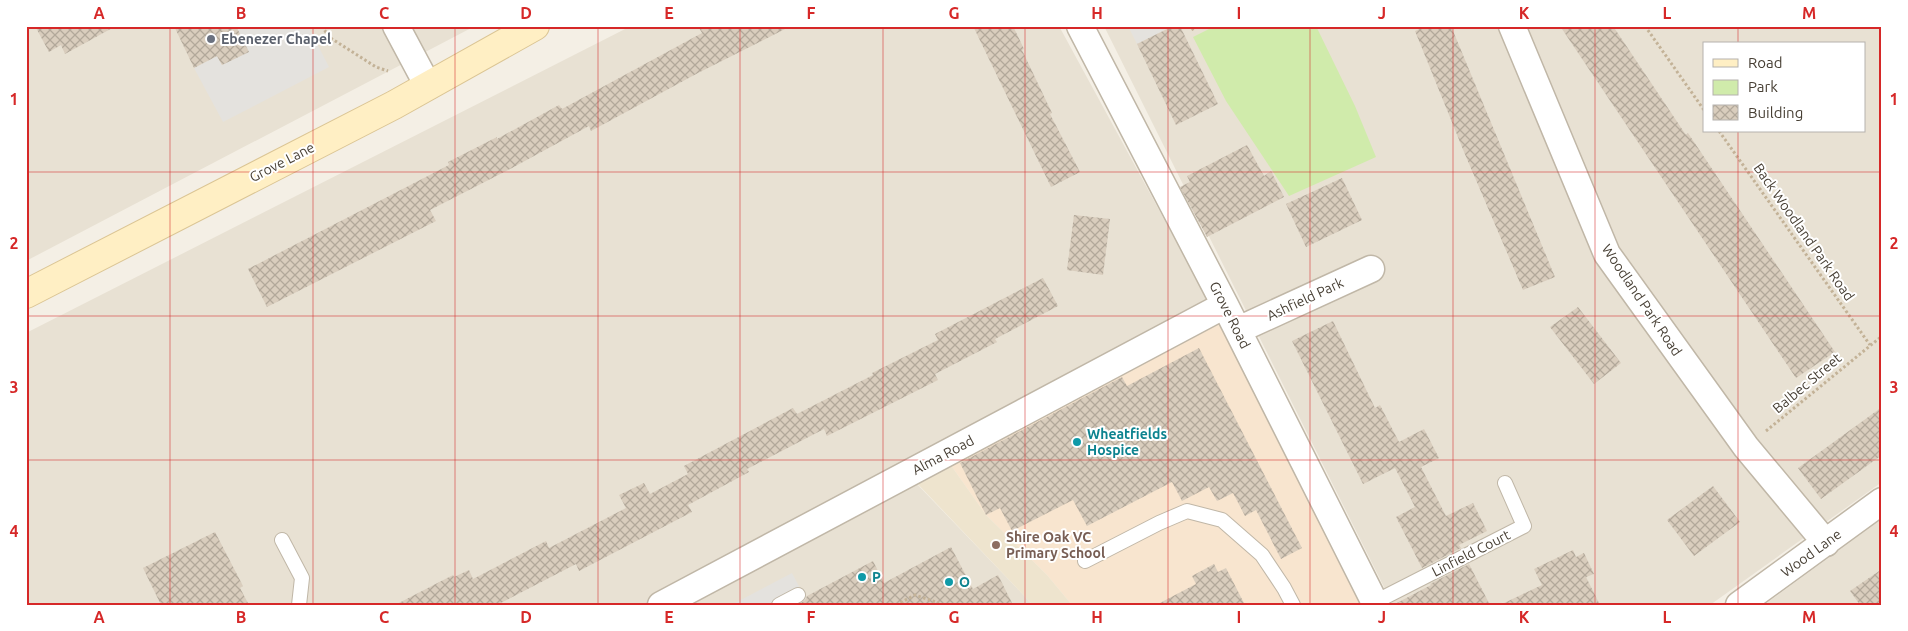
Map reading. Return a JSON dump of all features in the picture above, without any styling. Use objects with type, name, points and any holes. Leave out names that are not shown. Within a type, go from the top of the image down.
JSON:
[{"type":"main road","name":"Grove Lane","points":[[26,294],[428,86],[535,26]]},
{"type":"street","points":[[396,26],[428,86]]},
{"type":"street","name":"Woodland Park Road","points":[[1512,26],[1607,254],[1746,447],[1826,543]]},
{"type":"street","name":"Grove Road","points":[[1085,28],[1376,603]]},
{"type":"street","name":"Ashfield Park","points":[[1238,330],[1371,269]]},
{"type":"street","name":"Alma Road","points":[[661,605],[1225,305]]},
{"type":"street","name":"Wood Lane","points":[[1739,605],[1882,501]]},
{"type":"lane","name":"Linfield Court","points":[[1376,603],[1524,526],[1505,483]]},
{"type":"lane","points":[[1085,561],[1159,523],[1187,511],[1222,520],[1262,555],[1293,605]]},
{"type":"lane","points":[[282,540],[302,578],[299,605]]},
{"type":"lane","points":[[779,605],[798,595]]},
{"type":"path","points":[[322,26],[329,37],[376,67],[428,86]]},
{"type":"path","points":[[1189,26],[1191,30],[1198,26]]},
{"type":"path","points":[[1645,26],[1703,109]]},
{"type":"path","name":"Back Woodland Park Road","points":[[1720,132],[1870,345]]},
{"type":"path","name":"Balbec Street","points":[[1746,447],[1882,336]]},
{"type":"path","points":[[892,599],[896,605],[915,595],[939,603]]},
{"type":"shaded area","points":[[26,26],[475,26],[26,261]]},
{"type":"shaded area","points":[[236,26],[308,26],[329,67],[223,122],[194,68],[217,56],[222,65],[248,52]]},
{"type":"shaded area","points":[[631,26],[1059,26],[1220,322],[914,481],[1033,605],[26,605],[26,333]]},
{"type":"shaded area","points":[[1104,26],[1882,26],[1882,482],[1710,605],[1393,605]]},
{"type":"shaded area","points":[[1128,26],[1173,26],[1137,44]]},
{"type":"shaded area","points":[[1220,322],[1362,605],[1072,605],[1047,575],[986,515],[950,464]]},
{"type":"shaded area","name":"Shire Oak VC Primary School","points":[[950,464],[986,515],[1047,575],[1072,605],[1033,605],[914,480]]},
{"type":"shaded area","points":[[1882,519],[1882,605],[1764,605]]},
{"type":"shaded area","points":[[792,573],[809,605],[731,605]]},
{"type":"green space","points":[[1215,26],[1316,26],[1355,106],[1376,157],[1289,196],[1226,101],[1193,37]]},
{"type":"building","points":[[35,26],[116,26],[65,54],[61,45],[49,52]]},
{"type":"building","name":"Ebenezer Chapel","points":[[174,26],[236,26],[249,52],[222,65],[217,56],[194,68]]},
{"type":"building","points":[[698,26],[791,26],[698,73],[591,131],[589,126],[430,210],[436,221],[267,307],[248,269],[449,165],[448,162],[497,137],[497,139],[559,105],[562,109],[702,33]]},
{"type":"building","points":[[973,26],[1013,26],[1024,49],[1022,50],[1052,113],[1050,114],[1080,172],[1051,187]]},
{"type":"building","points":[[1173,26],[1180,26],[1218,104],[1176,125],[1137,44]]},
{"type":"building","points":[[1427,26],[1451,26],[1555,277],[1523,290],[1415,31]]},
{"type":"building","points":[[1560,26],[1613,26],[1686,135],[1688,133],[1835,352],[1796,378]]},
{"type":"building","points":[[1247,145],[1264,176],[1271,171],[1284,197],[1207,237],[1180,187],[1190,182],[1187,176]]},
{"type":"building","points":[[1342,178],[1362,220],[1306,247],[1286,204]]},
{"type":"building","points":[[1074,215],[1110,219],[1103,275],[1067,270]]},
{"type":"building","points":[[1043,278],[1058,306],[995,339],[997,342],[935,374],[938,380],[827,436],[824,429],[747,469],[749,472],[688,505],[692,512],[579,571],[576,564],[497,605],[395,605],[453,575],[454,577],[469,570],[473,579],[546,541],[549,548],[626,508],[619,495],[644,483],[650,494],[688,474],[684,466],[793,408],[797,414],[873,375],[872,373],[938,340],[935,334]]},
{"type":"building","points":[[1578,307],[1621,363],[1594,384],[1550,327]]},
{"type":"building","points":[[1333,321],[1375,408],[1380,405],[1399,442],[1424,429],[1439,458],[1421,467],[1446,516],[1473,503],[1487,531],[1459,545],[1461,548],[1422,568],[1396,517],[1415,507],[1395,468],[1363,484],[1292,341]]},
{"type":"building","name":"Wheatfields Hospice","points":[[1199,348],[1302,548],[1281,559],[1256,510],[1245,516],[1233,493],[1217,501],[1209,487],[1182,501],[1172,482],[1087,526],[1073,500],[1012,531],[1000,508],[986,515],[960,463],[1122,377],[1127,386]]},
{"type":"building","points":[[1882,407],[1882,455],[1821,499],[1798,468]]},
{"type":"building","points":[[1713,486],[1740,522],[1694,556],[1667,520]]},
{"type":"building","points":[[215,532],[243,586],[240,588],[249,605],[161,605],[143,568]]},
{"type":"building","points":[[951,547],[973,589],[998,575],[1013,605],[798,605],[807,596],[873,561],[884,583]]},
{"type":"building","points":[[1573,550],[1576,557],[1584,553],[1594,574],[1586,577],[1600,605],[1500,605],[1542,585],[1534,569]]},
{"type":"building","points":[[1214,564],[1218,572],[1226,568],[1245,605],[1156,605],[1196,584],[1192,576]]},
{"type":"building","points":[[1469,564],[1490,605],[1393,605],[1430,584]]},
{"type":"building","points":[[1882,569],[1882,605],[1860,605],[1850,591]]},
{"type":"place","name":"Ebenezer Chapel","points":[[211,39]]},
{"type":"place","name":"Wheatfields Hospice","points":[[1077,442]]},
{"type":"place","name":"Shire Oak VC Primary School","points":[[996,545]]},
{"type":"place","name":"P","points":[[862,577]]},
{"type":"place","name":"O","points":[[949,582]]}]
